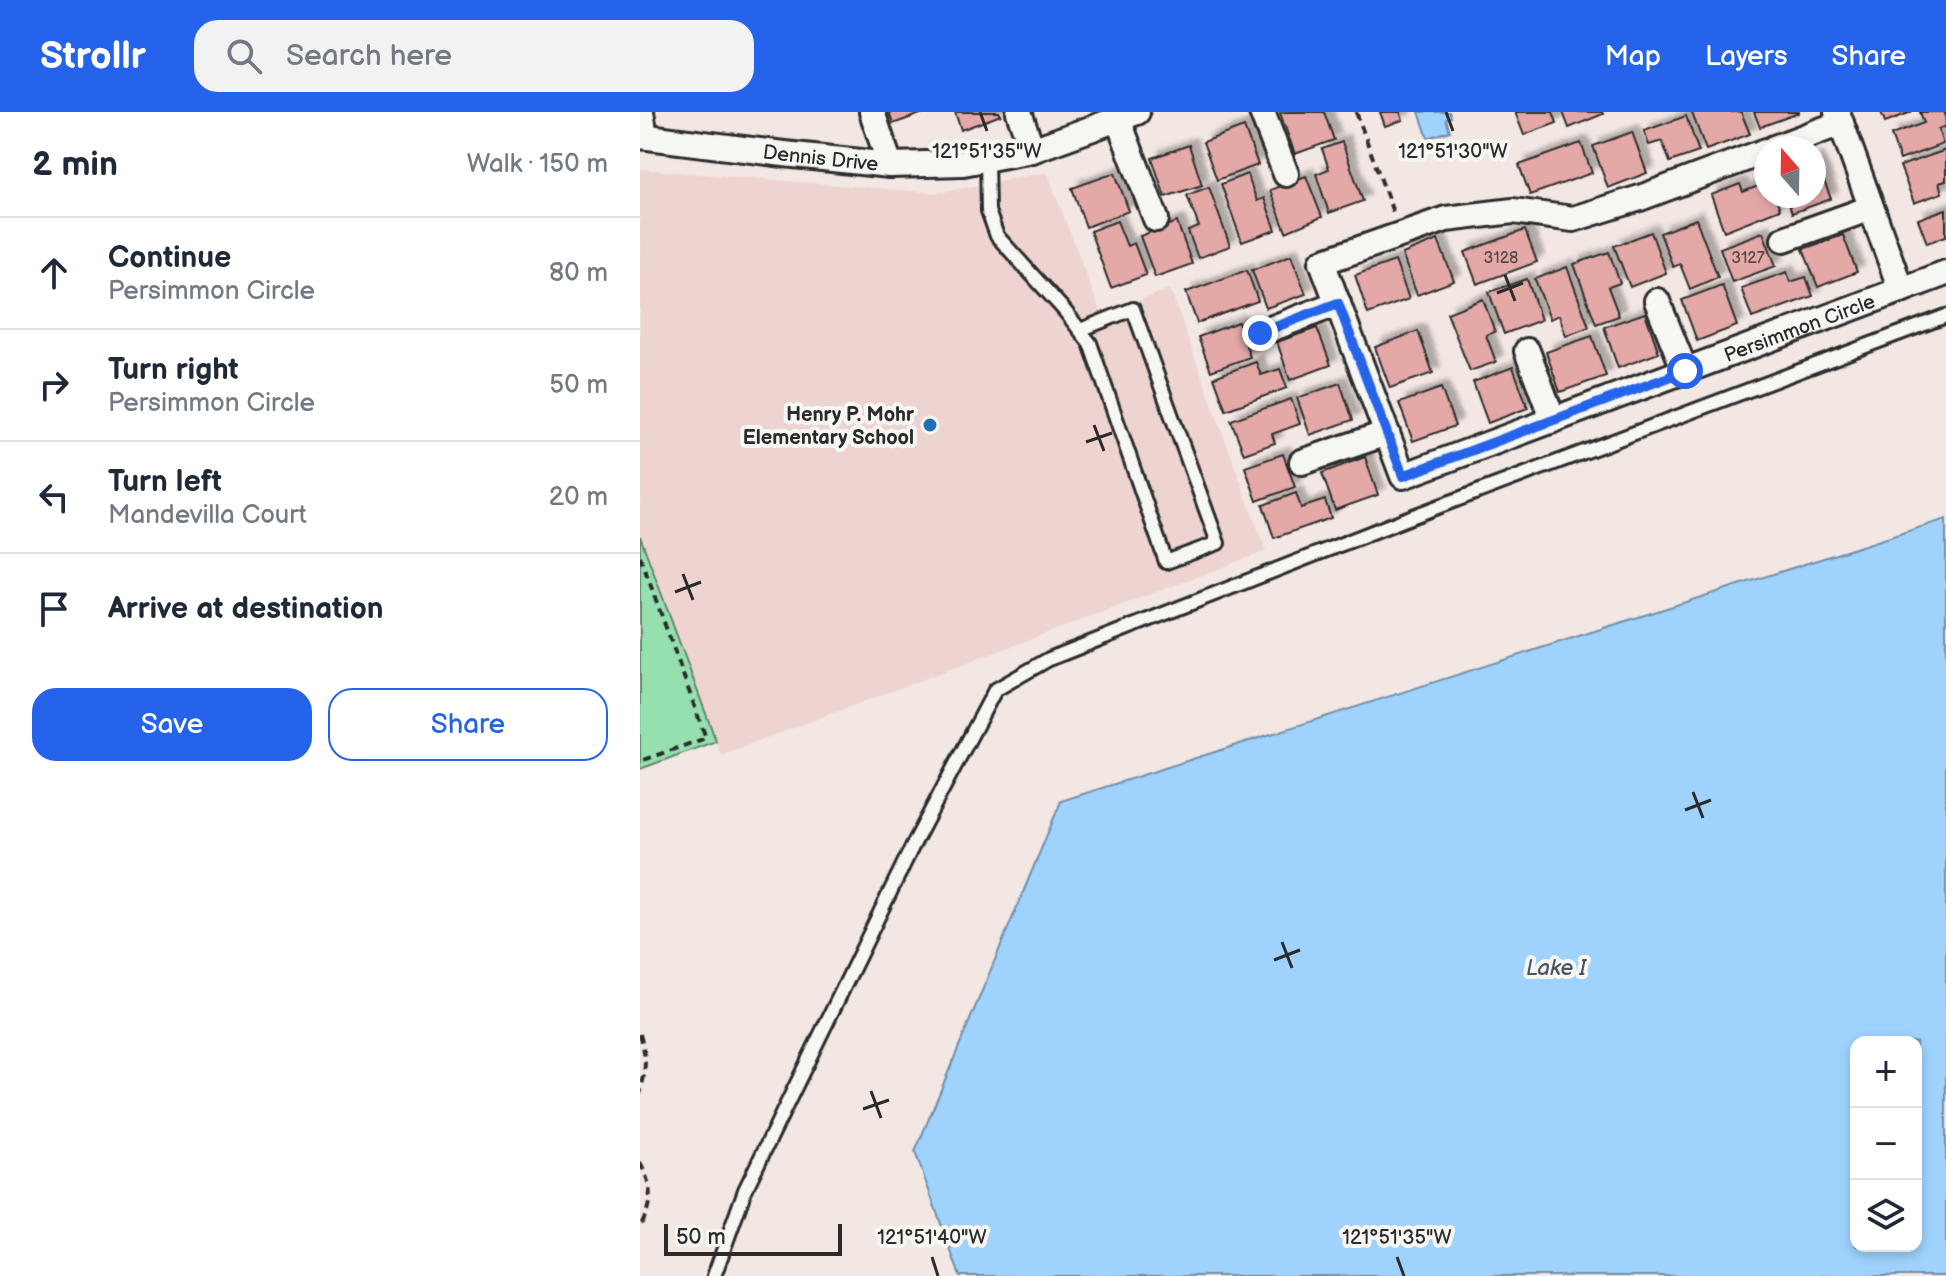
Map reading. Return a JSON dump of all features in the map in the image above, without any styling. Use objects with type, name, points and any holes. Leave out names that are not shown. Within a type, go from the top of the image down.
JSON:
[{"type":"street","points":[[872,112],[890,165]]},
{"type":"street","points":[[1019,112],[1032,150]]},
{"type":"street","points":[[1262,112],[1286,174]]},
{"type":"street","points":[[1128,116],[1156,219]]},
{"type":"street","name":"Dennis Drive","points":[[642,128],[784,154],[890,165],[963,163],[1032,150],[1128,116]]},
{"type":"street","points":[[1800,136],[1839,118],[1901,290]]},
{"type":"street","name":"Persimmon Circle","points":[[1754,155],[1573,219],[1513,211],[1446,219],[1322,262],[1403,476],[1946,273]]},
{"type":"street","points":[[1784,239],[1871,208]]},
{"type":"street","points":[[1657,301],[1685,371]]},
{"type":"street","points":[[1260,333],[1338,303]]},
{"type":"street","points":[[1527,351],[1553,420]]},
{"type":"street","points":[[1302,462],[1387,433]]},
{"type":"lane","points":[[987,159],[988,211],[997,236],[1090,343],[1166,562],[1218,543],[1133,309],[1080,330]]},
{"type":"lane","points":[[714,1276],[752,1176],[912,847],[995,690],[1049,659],[1408,518],[1946,316]]},
{"type":"path","points":[[1356,112],[1401,234]]},
{"type":"path","points":[[640,556],[706,738],[640,761]]},
{"type":"path","points":[[640,1034],[646,1055],[646,1073],[640,1094]]},
{"type":"path","points":[[640,1163],[650,1182],[650,1191],[648,1208],[640,1227]]},
{"type":"shaded area","name":"Henry P. Mohr Elementary School","points":[[640,169],[937,193],[1047,172],[1101,314],[1170,289],[1266,551],[721,755],[640,536]]},
{"type":"green space","points":[[640,536],[716,741],[640,769]]},
{"type":"water","points":[[1419,112],[1449,112],[1451,117],[1446,119],[1450,131],[1428,138]]},
{"type":"water","name":"Lake I","points":[[1946,519],[1946,1276],[960,1276],[915,1152],[1061,801]]},
{"type":"building","points":[[889,112],[926,112],[893,124]]},
{"type":"building","points":[[955,112],[999,112],[1001,115],[961,130]]},
{"type":"building","points":[[1324,112],[1334,140],[1295,154],[1280,113]]},
{"type":"building","points":[[1380,112],[1400,112],[1403,120],[1385,126]]},
{"type":"building","points":[[1515,112],[1553,112],[1557,123],[1524,135]]},
{"type":"building","points":[[1563,112],[1602,112],[1603,114],[1569,128]]},
{"type":"building","points":[[1694,112],[1741,112],[1750,134],[1706,150]]},
{"type":"building","points":[[1754,112],[1799,112],[1799,113],[1760,127]]},
{"type":"building","points":[[1881,112],[1912,112],[1885,122]]},
{"type":"building","points":[[1920,112],[1945,112],[1946,126],[1938,129],[1943,144],[1900,160],[1891,135],[1924,123]]},
{"type":"building","points":[[1686,116],[1699,152],[1670,162],[1662,141],[1649,145],[1644,131]]},
{"type":"building","points":[[1244,127],[1258,165],[1217,180],[1203,142]]},
{"type":"building","points":[[1632,132],[1647,173],[1608,188],[1593,146]]},
{"type":"building","points":[[1342,142],[1363,201],[1329,213],[1316,174],[1329,169],[1322,149]]},
{"type":"building","points":[[1581,143],[1592,173],[1530,195],[1519,165]]},
{"type":"building","points":[[1189,145],[1202,185],[1165,197],[1152,158]]},
{"type":"building","points":[[1946,150],[1946,181],[1939,183],[1942,193],[1914,203],[1900,166]]},
{"type":"building","points":[[1115,173],[1129,211],[1086,227],[1072,188]]},
{"type":"building","points":[[1247,174],[1257,201],[1264,198],[1276,230],[1242,242],[1221,184]]},
{"type":"building","points":[[1306,176],[1322,217],[1286,232],[1270,190]]},
{"type":"building","points":[[1740,184],[1743,192],[1754,188],[1754,208],[1780,209],[1724,231],[1711,195]]},
{"type":"building","points":[[1209,187],[1230,246],[1198,258],[1188,231],[1199,227],[1187,195]]},
{"type":"building","points":[[1946,209],[1946,236],[1927,243],[1918,219]]},
{"type":"building","points":[[1696,219],[1718,277],[1690,289],[1680,264],[1673,267],[1660,233]]},
{"type":"building","points":[[1117,221],[1127,246],[1134,243],[1146,275],[1111,288],[1090,231]]},
{"type":"building","points":[[1177,222],[1192,264],[1155,277],[1140,236]]},
{"type":"building","points":[[1525,230],[1537,262],[1477,284],[1465,252]]},
{"type":"building","points":[[1651,232],[1666,273],[1630,287],[1614,246]]},
{"type":"building","points":[[1763,232],[1776,266],[1732,282],[1720,248]]},
{"type":"building","points":[[1843,235],[1857,272],[1818,287],[1803,249]]},
{"type":"building","points":[[1438,240],[1454,281],[1417,295],[1402,254]]},
{"type":"building","points":[[1609,252],[1620,283],[1608,287],[1619,316],[1596,324],[1574,264]]},
{"type":"building","points":[[1291,255],[1306,294],[1266,308],[1252,270]]},
{"type":"building","points":[[1395,261],[1409,299],[1368,314],[1355,275]]},
{"type":"building","points":[[1567,267],[1589,327],[1566,336],[1559,315],[1550,319],[1535,279]]},
{"type":"building","points":[[1247,270],[1258,301],[1197,323],[1186,292]]},
{"type":"building","points":[[1787,272],[1790,282],[1806,277],[1813,296],[1752,318],[1741,288]]},
{"type":"building","points":[[1527,279],[1541,320],[1504,334],[1489,292]]},
{"type":"building","points":[[1722,285],[1737,326],[1697,341],[1682,300]]},
{"type":"building","points":[[1483,299],[1495,332],[1486,335],[1496,362],[1470,371],[1447,313]]},
{"type":"building","points":[[1645,313],[1659,353],[1618,368],[1604,327]]},
{"type":"building","points":[[1238,322],[1250,357],[1211,371],[1198,337]]},
{"type":"building","points":[[1317,328],[1331,365],[1290,380],[1277,342]]},
{"type":"building","points":[[1418,331],[1433,373],[1390,388],[1375,347]]},
{"type":"building","points":[[1592,336],[1606,376],[1560,392],[1546,352]]},
{"type":"building","points":[[1256,362],[1261,375],[1280,369],[1287,388],[1226,410],[1214,377]]},
{"type":"building","points":[[1513,367],[1528,408],[1488,423],[1473,382]]},
{"type":"building","points":[[1340,383],[1353,420],[1310,435],[1297,398]]},
{"type":"building","points":[[1441,388],[1455,426],[1413,441],[1399,403]]},
{"type":"building","points":[[1291,399],[1300,424],[1272,434],[1275,443],[1244,454],[1231,420]]},
{"type":"building","points":[[1283,454],[1295,487],[1257,501],[1245,467]]},
{"type":"building","points":[[1365,457],[1378,495],[1335,510],[1322,473]]},
{"type":"building","points":[[1296,493],[1301,508],[1325,500],[1331,518],[1274,538],[1263,505]]},
{"type":"place","name":"Henry P. Mohr Elementary School","points":[[930,425]]},
{"type":"route","points":[[1260,333],[1338,303],[1403,476],[1685,371]]}]
